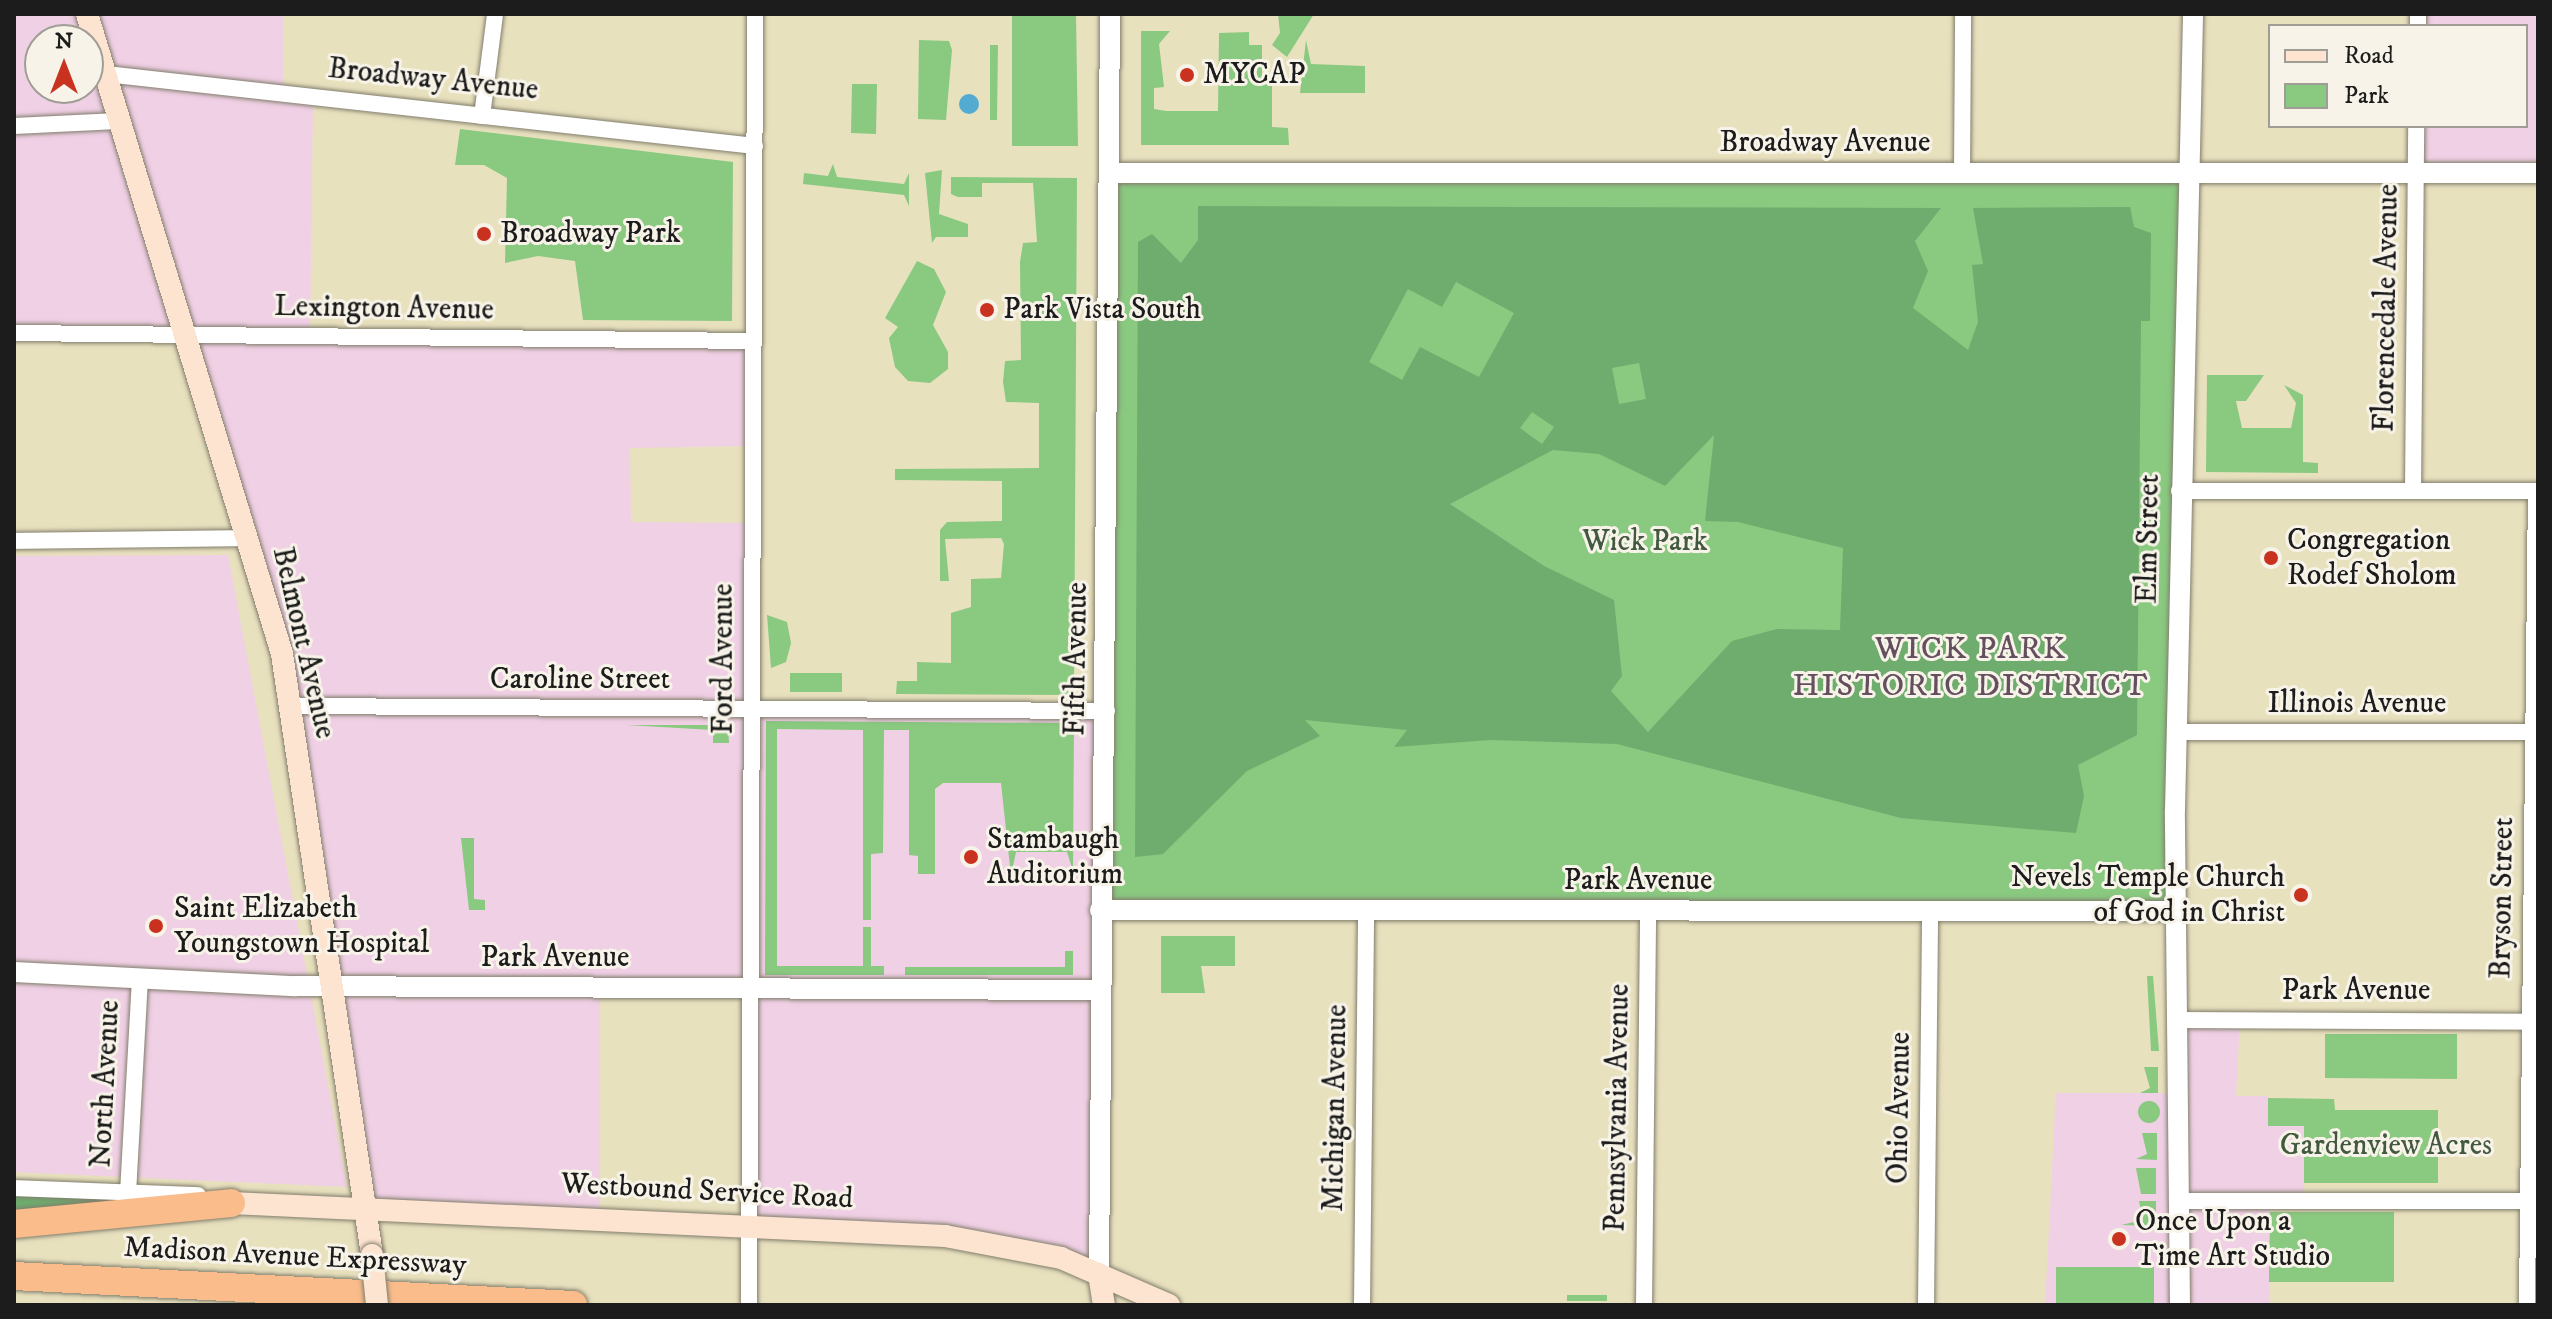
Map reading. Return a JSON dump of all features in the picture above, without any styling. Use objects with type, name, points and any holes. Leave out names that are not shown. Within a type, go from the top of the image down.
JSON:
[{"type":"highway","points":[[14,1224],[126,1204],[231,1203]]},
{"type":"highway","name":"Madison Avenue Expressway","points":[[14,1276],[573,1305]]},
{"type":"main road","name":"Belmont Avenue","points":[[87,14],[247,538],[292,706],[367,1205],[377,1305]]},
{"type":"main road","name":"Westbound Service Road","points":[[231,1203],[367,1205],[749,1224],[982,1241],[1099,1274],[1169,1305]]},
{"type":"main road","name":"Fifth Avenue","points":[[1099,1274],[1104,1305]]},
{"type":"street","points":[[482,116],[495,14]]},
{"type":"street","name":"Ford Avenue","points":[[749,1305],[755,14]]},
{"type":"street","name":"Fifth Avenue","points":[[1099,1274],[1096,990],[1107,711],[1110,14]]},
{"type":"street","points":[[1962,173],[1963,14]]},
{"type":"street","name":"Elm Street","points":[[2180,1305],[2182,1020],[2176,911],[2176,732],[2179,491],[2191,173],[2193,14]]},
{"type":"street","name":"Broadway Avenue","points":[[106,74],[755,146]]},
{"type":"street","points":[[14,126],[118,121]]},
{"type":"street","name":"Florencedale Avenue","points":[[2413,491],[2416,128]]},
{"type":"street","name":"Broadway Avenue","points":[[1111,173],[2538,173]]},
{"type":"street","name":"Lexington Avenue","points":[[14,333],[754,341]]},
{"type":"street","points":[[2179,491],[2537,491]]},
{"type":"street","name":"Bryson Street","points":[[2527,1305],[2533,1201],[2530,1022],[2534,977],[2537,491]]},
{"type":"street","points":[[14,541],[247,538]]},
{"type":"street","name":"Caroline Street","points":[[292,706],[1107,711]]},
{"type":"street","name":"Illinois Avenue","points":[[2176,732],[2536,732]]},
{"type":"street","name":"Park Avenue","points":[[1100,910],[2176,911]]},
{"type":"street","name":"Michigan Avenue","points":[[1362,1305],[1366,911]]},
{"type":"street","name":"Pennsylvania Avenue","points":[[1644,1305],[1648,911]]},
{"type":"street","name":"Ohio Avenue","points":[[1926,1305],[1930,911]]},
{"type":"street","name":"Park Avenue","points":[[14,972],[335,986],[1096,990]]},
{"type":"street","name":"North Avenue","points":[[126,1204],[140,977]]},
{"type":"street","name":"Park Avenue","points":[[2182,1020],[2530,1022]]},
{"type":"street","points":[[14,1188],[126,1204]]},
{"type":"street","points":[[2181,1201],[2533,1201]]},
{"type":"shaded area","points":[[14,14],[283,14],[283,94],[313,97],[310,336],[754,341],[753,446],[630,448],[631,522],[753,523],[752,709],[1107,711],[1099,1274],[1061,1258],[749,1224],[750,990],[600,989],[600,1217],[367,1205],[292,706],[183,334],[14,333]]},
{"type":"shaded area","points":[[2418,14],[2538,14],[2538,173],[2416,173],[2416,128],[2528,128],[2528,24],[2418,24]]},
{"type":"shaded area","name":"Saint Elizabeth Youngstown Hospital","points":[[228,555],[347,1187],[14,1172],[14,556]]},
{"type":"shaded area","points":[[2182,1020],[2240,1020],[2236,1096],[2268,1096],[2268,1126],[2304,1126],[2304,1201],[2270,1202],[2269,1305],[2045,1305],[2056,1093],[2181,1093]]},
{"type":"green space","points":[[1012,14],[1076,14],[1078,146],[1012,146]]},
{"type":"green space","points":[[1278,14],[1314,14],[1287,57],[1272,45],[1280,33]]},
{"type":"green space","points":[[1141,31],[1170,31],[1159,44],[1164,87],[1154,88],[1154,109],[1166,111],[1218,111],[1219,33],[1249,32],[1249,45],[1262,45],[1262,81],[1272,81],[1272,127],[1288,128],[1289,145],[1141,145]]},
{"type":"green space","points":[[919,40],[949,41],[952,50],[946,120],[918,119]]},
{"type":"green space","points":[[1306,40],[1311,64],[1365,66],[1365,93],[1300,93]]},
{"type":"green space","points":[[990,45],[998,45],[997,120],[990,120]]},
{"type":"green space","points":[[852,84],[877,84],[876,134],[851,133]]},
{"type":"green space","points":[[460,129],[733,162],[732,321],[583,320],[575,261],[538,256],[505,263],[507,178],[484,165],[455,165]]},
{"type":"green space","points":[[833,164],[837,177],[904,184],[909,173],[909,206],[904,195],[803,184],[804,173],[828,176]]},
{"type":"green space","points":[[942,170],[939,214],[968,224],[968,237],[936,237],[932,243],[925,173]]},
{"type":"green space","name":"Wick Park","points":[[1111,173],[2191,173],[2176,911],[1100,910]]},
{"type":"green space","points":[[951,177],[1077,178],[1074,695],[896,694],[897,681],[917,681],[917,662],[951,663],[951,613],[971,607],[971,579],[1001,578],[1004,544],[1001,538],[945,539],[949,581],[940,581],[940,530],[947,522],[1002,521],[1002,481],[895,480],[895,469],[1039,468],[1039,403],[1006,402],[1003,382],[1005,361],[1021,360],[1020,262],[1023,243],[1037,242],[1033,183],[982,183],[982,197],[958,197],[951,194]]},
{"type":"green space","name":"Wick Park","points":[[1198,206],[1941,208],[1915,241],[1928,271],[1913,308],[1968,350],[1978,322],[1972,265],[1983,264],[1973,208],[2130,207],[2134,227],[2151,233],[2150,321],[2141,321],[2137,735],[2078,765],[2084,796],[2076,833],[1901,818],[1617,744],[1491,740],[1394,747],[1407,730],[1305,720],[1320,736],[1247,771],[1163,854],[1135,857],[1138,242],[1152,234],[1181,263],[1198,240]],"holes":[[[1456,282],[1514,313],[1479,377],[1420,347],[1402,380],[1369,362],[1408,289],[1442,307]],[[1639,363],[1646,399],[1619,404],[1612,368]],[[1532,412],[1554,427],[1542,444],[1520,428]],[[1714,435],[1705,521],[1738,522],[1843,548],[1840,630],[1777,629],[1732,641],[1648,732],[1611,691],[1622,676],[1614,600],[1544,566],[1450,504],[1553,450],[1599,454],[1665,486]]]},
{"type":"green space","points":[[917,261],[934,269],[946,292],[933,325],[948,352],[948,369],[930,383],[908,381],[895,367],[889,338],[898,327],[885,318]]},
{"type":"green space","points":[[2207,375],[2264,375],[2246,401],[2236,401],[2242,428],[2291,428],[2296,403],[2284,385],[2303,395],[2303,462],[2318,463],[2318,473],[2206,472]]},
{"type":"green space","points":[[767,615],[787,622],[791,643],[786,662],[771,668]]},
{"type":"green space","points":[[790,673],[842,673],[842,692],[790,692]]},
{"type":"green space","points":[[766,721],[1074,723],[1073,871],[1067,852],[1016,852],[1011,876],[1001,783],[943,783],[935,789],[935,874],[918,874],[918,856],[909,855],[909,730],[884,730],[883,853],[871,854],[871,920],[863,920],[863,730],[777,729],[777,966],[863,966],[863,927],[871,927],[871,966],[884,966],[884,975],[765,975]]},
{"type":"green space","points":[[626,725],[728,725],[729,743],[713,743],[713,730]]},
{"type":"green space","points":[[461,838],[474,838],[474,899],[485,900],[485,910],[469,910]]},
{"type":"green space","points":[[1161,936],[1235,936],[1235,966],[1201,966],[1205,993],[1161,993]]},
{"type":"green space","points":[[1065,951],[1073,951],[1073,975],[905,975],[905,967],[1065,967]]},
{"type":"green space","points":[[2147,976],[2153,976],[2159,1051],[2151,1051]]},
{"type":"green space","points":[[2325,1034],[2457,1034],[2457,1079],[2325,1078]]},
{"type":"green space","points":[[2144,1067],[2158,1067],[2158,1093],[2140,1093],[2150,1088]]},
{"type":"green space","name":"Gardenview Acres","points":[[2268,1098],[2334,1099],[2335,1110],[2438,1110],[2438,1183],[2304,1183],[2304,1126],[2268,1126]]},
{"type":"green space","points":[[2149,1101],[2157,1104],[2160,1112],[2157,1120],[2149,1123],[2141,1120],[2138,1112],[2141,1104]]},
{"type":"green space","points":[[2142,1133],[2157,1133],[2157,1160],[2136,1159],[2147,1154]]},
{"type":"green space","points":[[2136,1168],[2156,1168],[2156,1194],[2141,1194]]},
{"type":"green space","points":[[14,1188],[107,1193],[123,1202],[14,1224]]},
{"type":"green space","points":[[2139,1201],[2156,1201],[2156,1226],[2121,1225],[2143,1220]]},
{"type":"green space","points":[[2270,1212],[2394,1212],[2394,1282],[2269,1282]]},
{"type":"green space","points":[[2056,1267],[2154,1267],[2154,1305],[2056,1305]]},
{"type":"green space","points":[[1567,1295],[1607,1295],[1607,1301],[1567,1301]]},
{"type":"water","points":[[969,94],[976,97],[979,104],[976,111],[969,114],[962,111],[959,104],[962,97]]},
{"type":"place","name":"MYCAP","points":[[1187,75]]},
{"type":"place","name":"Broadway Park","points":[[484,234]]},
{"type":"place","name":"Park Vista South","points":[[987,310]]},
{"type":"place","name":"Congregation Rodef Sholom","points":[[2271,558]]},
{"type":"place","name":"Stambaugh Auditorium","points":[[971,857]]},
{"type":"place","name":"Nevels Temple Church of God in Christ","points":[[2301,895]]},
{"type":"place","name":"Saint Elizabeth Youngstown Hospital","points":[[156,926]]},
{"type":"place","name":"Once Upon a Time Art Studio","points":[[2119,1239]]},
{"type":"district","name":"WICK PARK HISTORIC DISTRICT","points":[[1971,668]]}]
